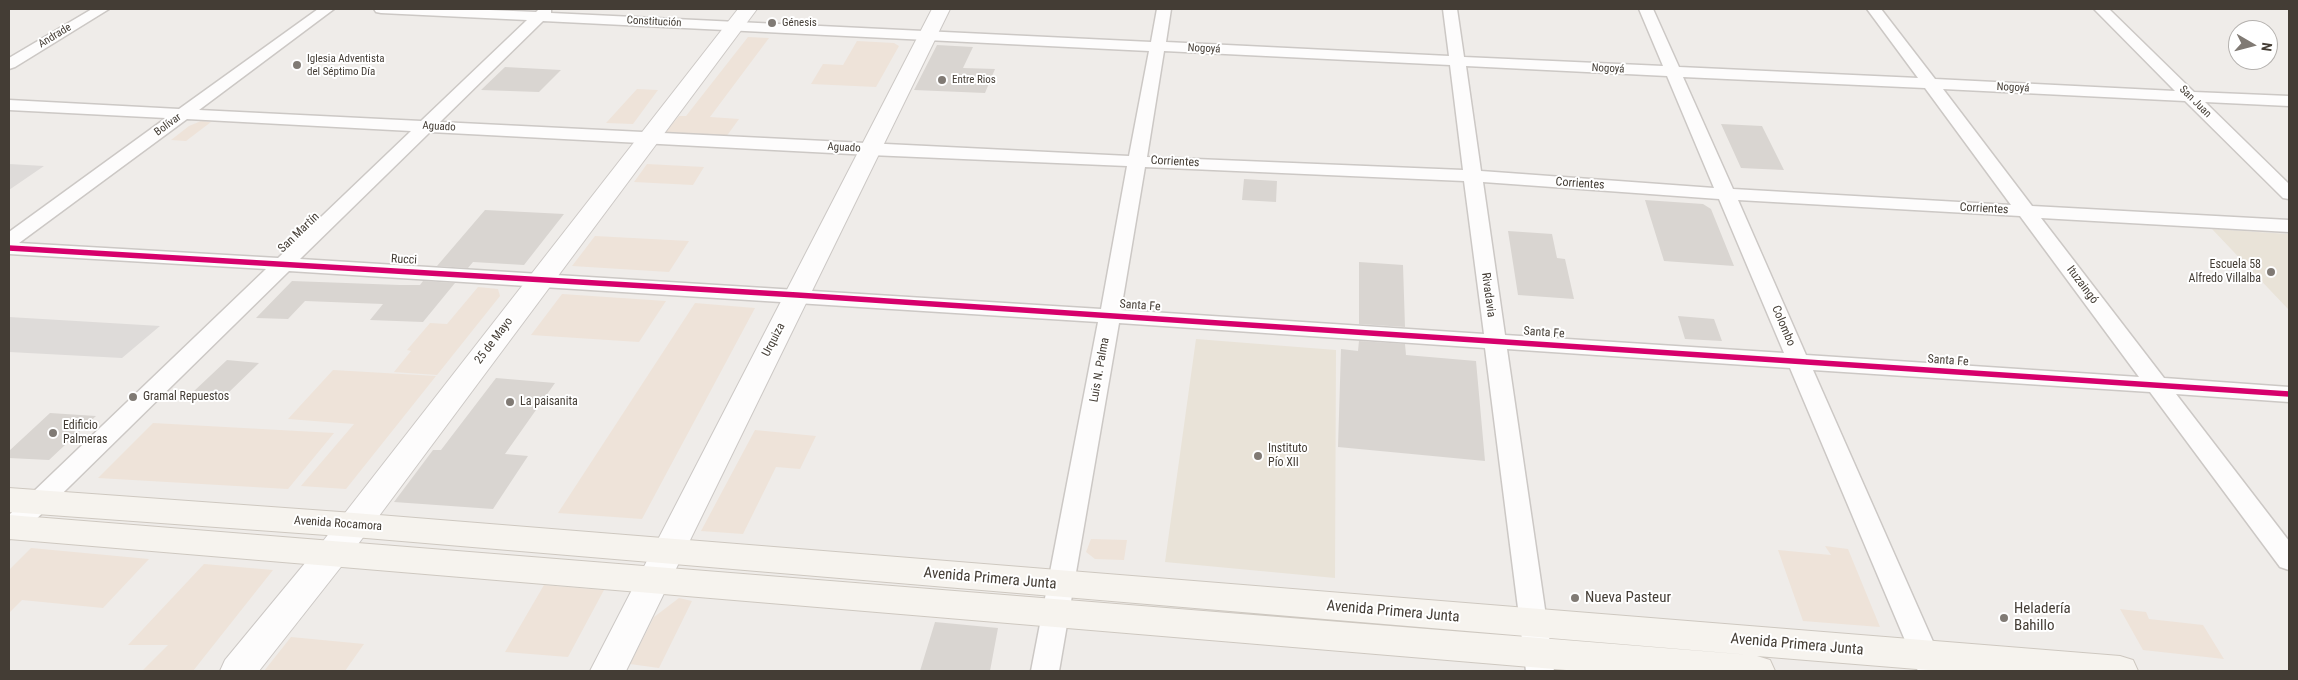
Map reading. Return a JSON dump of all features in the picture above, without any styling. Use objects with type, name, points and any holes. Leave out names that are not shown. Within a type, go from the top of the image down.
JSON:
[{"type":"main road","name":"Avenida Rocamora","points":[[15,517],[354,525],[660,566]]},
{"type":"main road","points":[[15,517],[332,554],[660,566]]},
{"type":"main road","name":"Avenida Primera Junta","points":[[660,566],[1059,599],[1757,671]]},
{"type":"main road","name":"Avenida Primera Junta","points":[[1537,649],[2120,671]]},
{"type":"street","name":"Andrade","points":[[9,64],[102,9]]},
{"type":"street","name":"Bolívar","points":[[9,242],[327,9]]},
{"type":"street","name":"Constitución","points":[[381,9],[741,17],[927,36]]},
{"type":"street","name":"Urquiza","points":[[608,671],[941,9]]},
{"type":"street","name":"Luis N. Palma","points":[[1045,671],[1164,9]]},
{"type":"street","name":"Rivadavia","points":[[1450,9],[1537,649]]},
{"type":"street","name":"Colombo","points":[[1646,9],[1929,663]]},
{"type":"street","name":"Ituzaingó","points":[[1874,9],[2289,560]]},
{"type":"street","name":"San Juan","points":[[2101,9],[2289,194]]},
{"type":"street","name":"San Martín","points":[[15,517],[283,264],[543,13]]},
{"type":"street","name":"25 de Mayo","points":[[238,671],[332,554],[741,17]]},
{"type":"street","name":"Nogoyá","points":[[927,36],[2289,101]]},
{"type":"street","name":"Aguado","points":[[9,105],[870,150]]},
{"type":"street","name":"Corrientes","points":[[870,150],[1137,160],[1472,176],[1726,194],[2289,226]]},
{"type":"street","name":"Rucci","points":[[9,248],[797,295]]},
{"type":"street","name":"Santa Fe","points":[[797,295],[2289,394]]},
{"type":"shaded area","points":[[748,37],[769,38],[710,117],[739,119],[726,137],[664,134],[679,116],[686,116]]},
{"type":"shaded area","points":[[857,41],[894,43],[899,46],[876,87],[811,84],[823,64],[843,65]]},
{"type":"shaded area","points":[[637,89],[658,90],[633,124],[606,123]]},
{"type":"shaded area","points":[[201,121],[211,122],[186,141],[171,140],[189,126]]},
{"type":"shaded area","points":[[9,164],[44,166],[9,190]]},
{"type":"shaded area","points":[[647,164],[704,167],[693,185],[634,182]]},
{"type":"shaded area","name":"Escuela 58 Alfredo Villalba","points":[[2212,229],[2289,234],[2289,309],[2288,309]]},
{"type":"shaded area","points":[[595,236],[689,241],[669,272],[572,266]]},
{"type":"shaded area","points":[[478,287],[498,289],[500,296],[437,375],[394,372],[411,351],[407,350],[430,323],[447,324]]},
{"type":"shaded area","points":[[562,294],[666,301],[639,342],[531,335]]},
{"type":"shaded area","points":[[695,303],[755,308],[642,519],[558,513]]},
{"type":"shaded area","points":[[9,317],[160,326],[122,358],[9,352]]},
{"type":"shaded area","name":"Instituto Pío XII","points":[[1196,339],[1336,350],[1335,578],[1165,562]]},
{"type":"shaded area","points":[[333,370],[436,376],[346,489],[301,486],[354,424],[288,419]]},
{"type":"shaded area","points":[[153,423],[334,433],[288,489],[98,478]]},
{"type":"shaded area","points":[[755,430],[816,436],[800,469],[776,467],[743,534],[701,531]]},
{"type":"shaded area","points":[[1091,539],[1127,540],[1124,560],[1095,559],[1086,552]]},
{"type":"shaded area","points":[[1825,546],[1848,549],[1880,627],[1803,621],[1778,550],[1831,555]]},
{"type":"shaded area","points":[[31,548],[149,559],[103,608],[22,600],[9,613],[9,570]]},
{"type":"shaded area","points":[[204,564],[273,570],[193,671],[142,671],[168,645],[128,645]]},
{"type":"shaded area","points":[[544,585],[604,590],[568,657],[505,652]]},
{"type":"shaded area","points":[[679,598],[692,601],[659,668],[630,664],[654,617]]},
{"type":"shaded area","points":[[2120,609],[2146,612],[2149,619],[2203,625],[2224,659],[2143,650]]},
{"type":"shaded area","points":[[291,637],[364,644],[345,671],[264,671]]},
{"type":"building","points":[[937,45],[973,47],[963,68],[995,69],[985,93],[914,90]]},
{"type":"building","points":[[505,67],[561,70],[539,92],[481,90]]},
{"type":"building","points":[[1721,124],[1762,126],[1784,170],[1741,168]]},
{"type":"building","points":[[1244,179],[1277,181],[1276,202],[1242,200]]},
{"type":"building","points":[[1645,200],[1703,204],[1711,209],[1734,266],[1664,261]]},
{"type":"building","points":[[485,210],[564,214],[524,265],[473,262],[468,268],[437,266]]},
{"type":"building","points":[[1508,231],[1552,234],[1557,258],[1565,259],[1574,299],[1518,295]]},
{"type":"building","points":[[1359,262],[1403,265],[1405,327],[1359,324]]},
{"type":"building","points":[[292,281],[400,285],[420,285],[423,281],[455,283],[423,322],[370,320],[383,304],[305,301],[288,319],[256,318]]},
{"type":"building","points":[[1678,316],[1714,319],[1722,341],[1685,339]]},
{"type":"building","points":[[1359,341],[1405,344],[1406,355],[1476,361],[1485,461],[1338,447],[1341,349],[1358,351]]},
{"type":"building","points":[[227,360],[259,363],[226,395],[193,392]]},
{"type":"building","points":[[496,378],[555,383],[505,454],[528,456],[493,509],[394,502],[433,450],[441,450]]},
{"type":"building","name":"Edificio Palmeras","points":[[50,413],[96,416],[49,460],[9,458],[9,451]]},
{"type":"building","points":[[935,622],[998,628],[990,671],[920,671]]},
{"type":"cycle path","points":[[9,248],[797,295],[2289,394]]},
{"type":"place","name":"Génesis","points":[[772,23]]},
{"type":"place","name":"Iglesia Adventista del Séptimo Día","points":[[297,65]]},
{"type":"place","name":"Entre Rios","points":[[942,80]]},
{"type":"place","name":"Escuela 58 Alfredo Villalba","points":[[2271,272]]},
{"type":"place","name":"Gramal Repuestos","points":[[133,397]]},
{"type":"place","name":"La paisanita","points":[[510,402]]},
{"type":"place","name":"Edificio Palmeras","points":[[53,433]]},
{"type":"place","name":"Instituto Pío XII","points":[[1258,456]]},
{"type":"place","name":"Nueva Pasteur","points":[[1575,598]]},
{"type":"place","name":"Heladería Bahillo","points":[[2004,618]]}]
